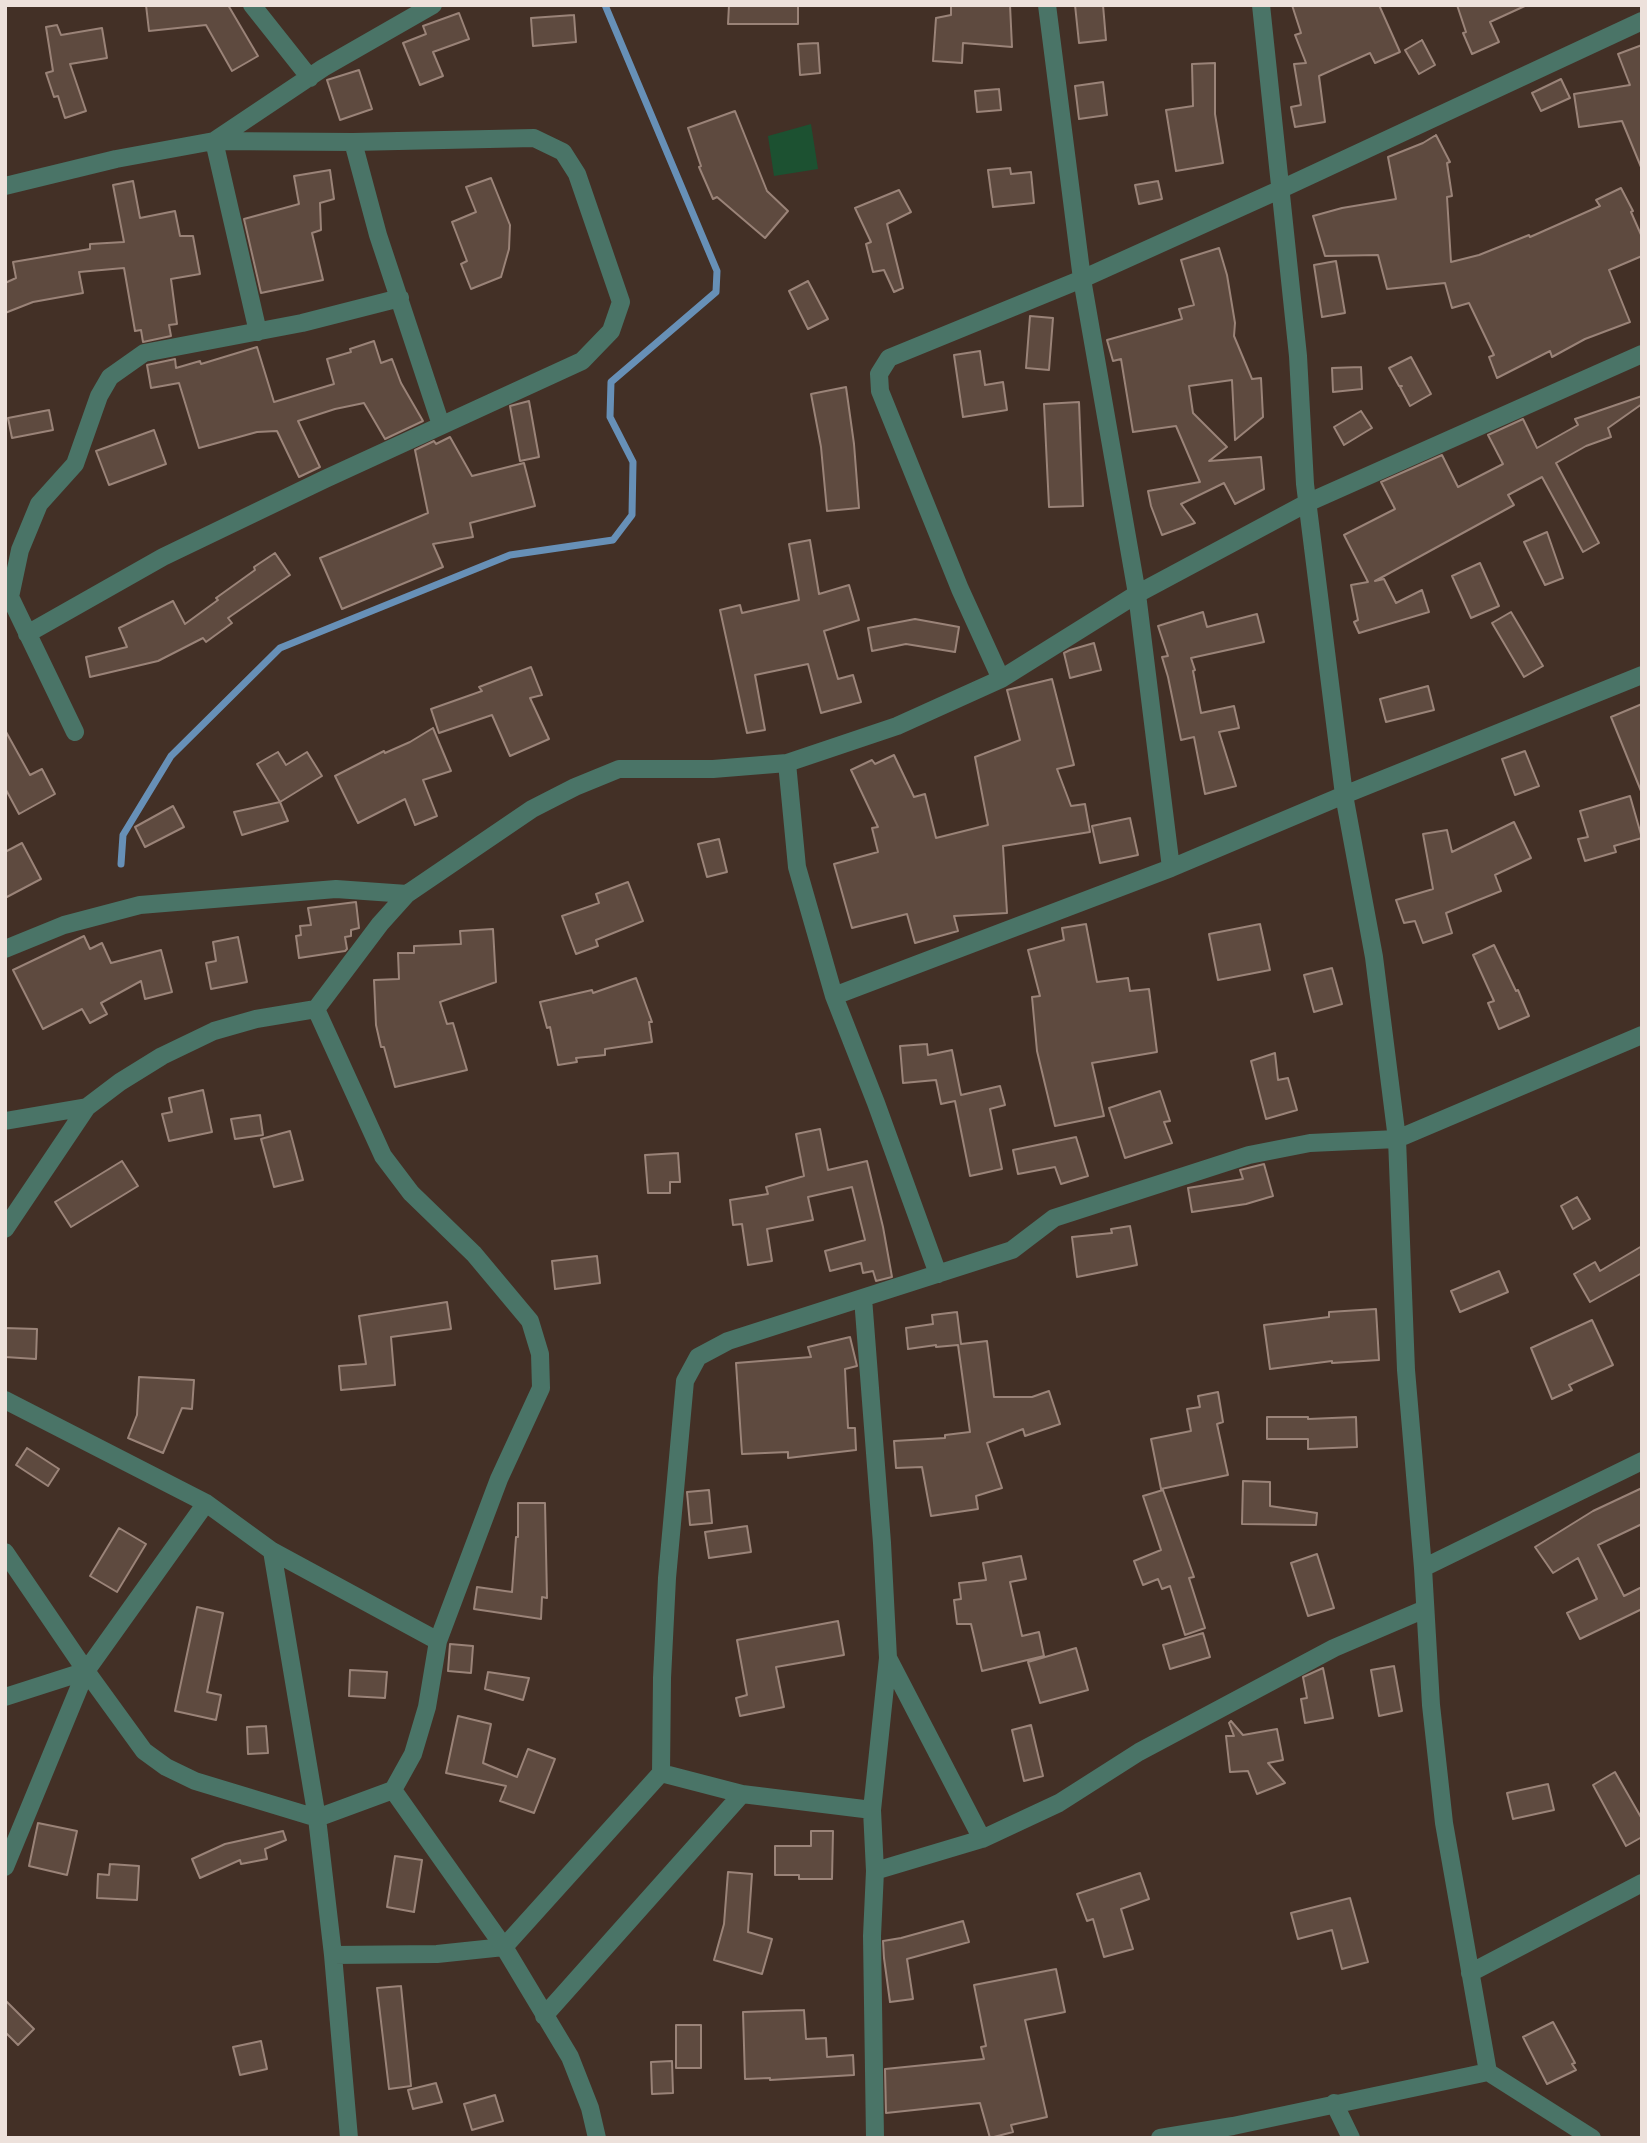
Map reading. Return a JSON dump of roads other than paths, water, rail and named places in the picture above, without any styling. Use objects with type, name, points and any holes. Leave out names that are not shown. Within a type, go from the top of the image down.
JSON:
[{"type":"street","points":[[252,5],[310,78]]},
{"type":"street","points":[[214,141],[323,68],[433,5]]},
{"type":"street","points":[[1047,5],[1082,279],[1137,594],[1171,868]]},
{"type":"street","points":[[1262,5],[1297,356],[1307,503],[1344,795],[1374,957],[1397,1139],[1406,1370],[1423,1568],[1431,1705],[1444,1824],[1488,2072]]},
{"type":"street","points":[[1001,679],[960,589],[880,391],[879,374],[889,358],[1082,279],[1642,20]]},
{"type":"street","points":[[5,186],[116,159],[214,141],[353,142],[534,138],[563,152],[577,174],[621,302],[611,331],[582,361],[163,557],[27,634]]},
{"type":"street","points":[[214,141],[257,332]]},
{"type":"street","points":[[353,142],[379,235],[441,425]]},
{"type":"street","points":[[75,732],[8,597],[20,550],[39,504],[75,464],[99,397],[110,377],[144,353],[257,332],[400,298]]},
{"type":"street","points":[[5,1230],[87,1107],[120,1082],[162,1056],[214,1031],[256,1019],[316,1009],[380,924],[407,894],[532,809],[619,769],[713,769],[788,763],[897,726],[1001,679],[1137,594],[1307,503],[1642,354]]},
{"type":"street","points":[[834,996],[1171,868],[1642,675]]},
{"type":"street","points":[[788,763],[797,867],[834,996],[938,1274]]},
{"type":"street","points":[[5,949],[64,925],[140,905],[336,889],[407,894]]},
{"type":"street","points":[[5,1552],[144,1751],[166,1768],[195,1781],[317,1818],[393,1790],[413,1754],[424,1719],[438,1641],[499,1479],[541,1388],[540,1354],[530,1321],[474,1254],[411,1193],[383,1156],[316,1009]]},
{"type":"street","points":[[333,1955],[437,1954],[504,1947],[661,1773],[667,1578],[685,1381],[698,1357],[728,1341],[1012,1250],[1054,1218],[1249,1155],[1310,1143],[1397,1139],[1642,1035]]},
{"type":"street","points":[[5,1121],[87,1107]]},
{"type":"street","points":[[863,1298],[883,1543],[888,1658],[872,1810],[875,1871],[872,1936],[875,2138]]},
{"type":"street","points":[[5,1400],[206,1503],[272,1551],[438,1641]]},
{"type":"street","points":[[1423,1568],[1642,1461]]},
{"type":"street","points":[[5,1867],[86,1671],[206,1503]]},
{"type":"street","points":[[272,1551],[317,1818],[333,1955],[349,2138]]},
{"type":"street","points":[[875,1871],[982,1839],[1059,1803],[1139,1752],[1334,1648],[1424,1609]]},
{"type":"street","points":[[888,1658],[982,1839]]},
{"type":"street","points":[[5,1698],[86,1671]]},
{"type":"street","points":[[661,1773],[742,1794],[872,1810]]},
{"type":"street","points":[[393,1790],[504,1947],[570,2057],[590,2108],[597,2138]]},
{"type":"street","points":[[544,2016],[742,1794]]},
{"type":"street","points":[[1470,1973],[1642,1883]]},
{"type":"street","points":[[1160,2138],[1233,2126],[1488,2072],[1592,2138]]},
{"type":"street","points":[[1334,2103],[1350,2138]]},
{"type":"waterway","points":[[121,864],[123,835],[171,756],[280,648],[510,555],[613,540],[632,515],[633,462],[610,417],[611,382],[716,292],[717,271],[605,5]]}]
